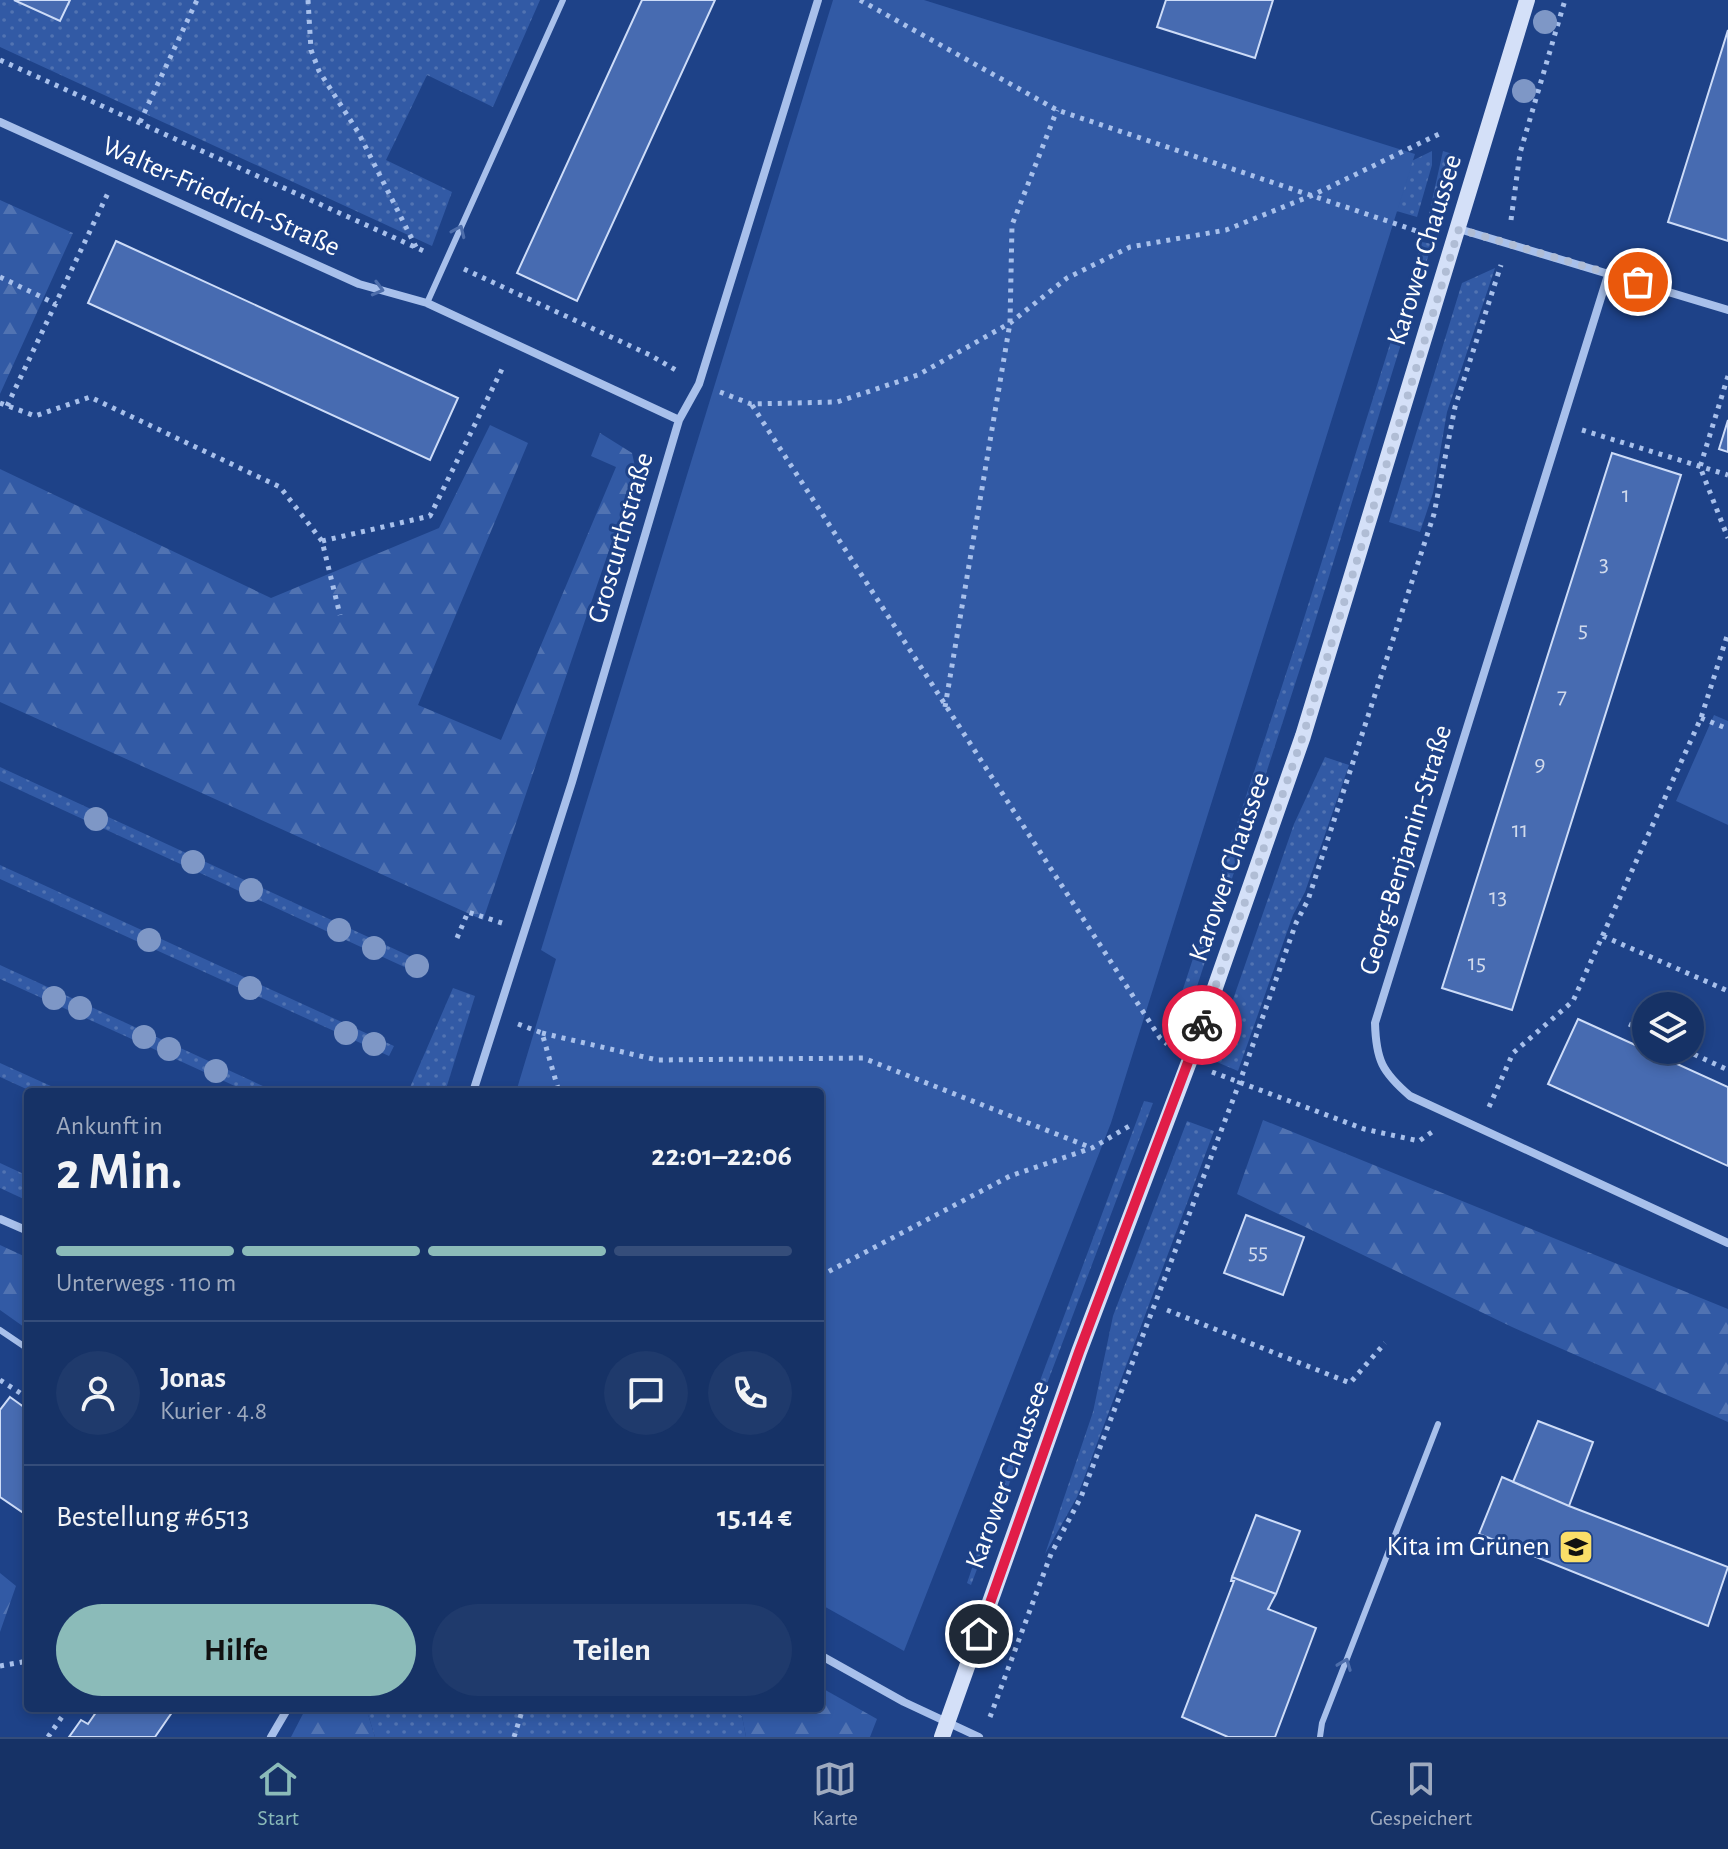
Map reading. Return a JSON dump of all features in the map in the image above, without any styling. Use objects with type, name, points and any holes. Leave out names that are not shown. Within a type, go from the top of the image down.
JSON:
[{"type":"main road","name":"Karower Chaussee","points":[[945,1730],[1079,1352],[1189,1062],[1303,736],[1527,0]]},
{"type":"street","name":"Groscurthstraße","points":[[474,1088],[572,782],[679,420],[699,384],[818,0]]},
{"type":"street","name":"Walter-Friedrich-Straße","points":[[0,122],[359,284],[427,303],[679,420]]},
{"type":"street","points":[[1459,229],[1728,310]]},
{"type":"street","name":"Georg-Benjamin-Straße","points":[[1609,272],[1375,1023],[1376,1053],[1389,1078],[1410,1096],[1728,1243]]},
{"type":"street","points":[[0,1219],[24,1229]]},
{"type":"street","points":[[824,1657],[904,1702],[945,1730],[979,1737]]},
{"type":"street","points":[[271,1737],[286,1712]]},
{"type":"lane","points":[[427,303],[563,0]]},
{"type":"lane","points":[[0,1330],[24,1346]]},
{"type":"lane","points":[[1320,1737],[1322,1723],[1438,1424]]},
{"type":"path","points":[[140,122],[197,0]]},
{"type":"path","points":[[308,0],[311,50],[319,71],[358,132],[416,248]]},
{"type":"path","points":[[860,0],[1057,110],[1420,232]]},
{"type":"path","points":[[988,1722],[1051,1554],[1081,1497],[1239,1084],[1296,923],[1313,885],[1429,529],[1455,407],[1508,243],[1520,153],[1565,0]]},
{"type":"path","points":[[0,60],[650,355],[699,384],[751,404],[837,402],[918,375],[1010,323],[1067,278],[1130,247],[1226,230],[1313,195],[1443,132]]},
{"type":"path","points":[[945,708],[1010,323],[1012,225],[1057,110]]},
{"type":"path","points":[[7,406],[117,174]]},
{"type":"path","points":[[0,277],[56,304]]},
{"type":"path","points":[[322,541],[430,516],[514,344]]},
{"type":"path","points":[[1728,376],[1700,467],[1728,538]]},
{"type":"path","points":[[0,403],[35,416],[90,397],[280,487],[322,541],[340,615]]},
{"type":"path","points":[[751,404],[1160,1038],[1189,1062],[1239,1084],[1364,1129],[1419,1141],[1431,1133],[1445,1113]]},
{"type":"path","points":[[1562,424],[1728,475]]},
{"type":"path","points":[[1480,1128],[1513,1053],[1573,1001],[1701,718],[1728,633]]},
{"type":"path","points":[[1701,718],[1728,729]]},
{"type":"path","points":[[457,938],[468,912],[524,931]]},
{"type":"path","points":[[1603,936],[1728,991]]},
{"type":"path","points":[[497,1016],[542,1033],[657,1060],[863,1058],[1092,1148]]},
{"type":"path","points":[[542,1033],[558,1088]]},
{"type":"path","points":[[1704,1059],[1728,1070]]},
{"type":"path","points":[[824,1274],[1010,1176],[1092,1148],[1131,1125]]},
{"type":"path","points":[[1167,1310],[1350,1383],[1385,1343]]},
{"type":"path","points":[[0,1380],[24,1395]]},
{"type":"path","points":[[0,1666],[24,1662]]},
{"type":"path","points":[[48,1737],[65,1712]]},
{"type":"path","points":[[514,1737],[522,1712]]},
{"type":"green space","points":[[0,0],[14,0],[60,21],[70,0],[540,0],[493,107],[427,75],[386,160],[452,192],[432,246],[0,47]]},
{"type":"green space","points":[[833,0],[924,0],[1415,154],[1111,1123],[904,1651],[824,1606],[824,1088],[517,1088],[556,959],[541,950]]},
{"type":"green space","points":[[1432,151],[1432,165],[1417,217],[1342,195]]},
{"type":"green space","points":[[1443,151],[1459,156],[1438,225],[1430,222],[1429,214]]},
{"type":"green space","points":[[0,200],[73,233],[0,394]]},
{"type":"green space","points":[[1422,242],[1432,244],[1308,644],[1179,1042],[1167,1038],[1300,631]]},
{"type":"green space","points":[[1495,268],[1447,412],[1433,493],[1420,532],[1389,522],[1462,283]]},
{"type":"green space","points":[[490,425],[528,443],[418,705],[501,740],[616,467],[591,456],[600,433],[632,453],[636,471],[483,920],[0,702],[0,469],[271,598],[439,528]]},
{"type":"green space","points":[[1714,715],[1728,721],[1728,825],[1676,801]]},
{"type":"green space","points":[[1325,757],[1349,765],[1238,1071],[1212,1060],[1294,824]]},
{"type":"green space","points":[[0,767],[429,965],[424,976],[0,781]]},
{"type":"green space","points":[[0,865],[394,1046],[389,1056],[0,879]]},
{"type":"green space","points":[[0,965],[267,1088],[239,1088],[0,979]]},
{"type":"green space","points":[[453,988],[475,996],[446,1088],[410,1088]]},
{"type":"green space","points":[[0,1063],[55,1088],[24,1088],[0,1077]]},
{"type":"green space","points":[[1144,1101],[1153,1103],[971,1585],[967,1583],[989,1518]]},
{"type":"green space","points":[[1263,1120],[1728,1309],[1728,1422],[1512,1327],[1237,1194]]},
{"type":"green space","points":[[1187,1121],[1214,1131],[1077,1497],[1045,1554],[1093,1412],[1113,1316]]},
{"type":"green space","points":[[0,1163],[24,1174],[24,1199],[0,1188]]},
{"type":"green space","points":[[0,1245],[24,1256],[24,1327],[0,1310]]},
{"type":"green space","points":[[0,1573],[16,1586],[0,1632]]},
{"type":"green space","points":[[824,1689],[877,1719],[870,1737],[746,1737],[742,1716],[736,1712],[824,1712]]},
{"type":"green space","points":[[304,1712],[367,1712],[375,1737],[291,1737]]},
{"type":"green space","points":[[367,1712],[736,1712],[742,1716],[746,1737],[375,1737]]},
{"type":"building","points":[[14,0],[70,0],[60,21]]},
{"type":"building","points":[[642,0],[715,0],[577,301],[517,273]]},
{"type":"building","points":[[1166,0],[1273,0],[1255,58],[1157,27]]},
{"type":"building","points":[[1728,30],[1728,241],[1668,222]]},
{"type":"building","points":[[116,241],[458,398],[430,460],[88,303]]},
{"type":"building","points":[[1728,420],[1728,452],[1719,449]]},
{"type":"building","points":[[1612,453],[1681,475],[1512,1010],[1442,988]]},
{"type":"building","points":[[1578,1019],[1632,1043],[1632,1064],[1677,1064],[1728,1087],[1728,1166],[1548,1084]]},
{"type":"building","points":[[1246,1215],[1304,1237],[1283,1295],[1224,1273]]},
{"type":"building","points":[[10,1397],[24,1407],[24,1513],[0,1497],[0,1410]]},
{"type":"building","points":[[1538,1421],[1593,1442],[1569,1506],[1513,1482]]},
{"type":"building","points":[[1502,1477],[1728,1567],[1708,1626],[1479,1534]]},
{"type":"building","points":[[1256,1515],[1300,1531],[1276,1594],[1232,1577]]},
{"type":"building","points":[[1232,1577],[1276,1594],[1268,1609],[1316,1628],[1275,1737],[1228,1737],[1182,1717],[1234,1581],[1231,1581]]},
{"type":"building","points":[[96,1712],[172,1712],[155,1737],[69,1737],[81,1720],[88,1724]]},
{"type":"way so far","points":[[1202,1025],[1303,736],[1459,229],[1638,282]]},
{"type":"place","name":"Kita im Grünen","points":[[1576,1547]]},
{"type":"route","points":[[979,1634],[1079,1352],[1202,1025]]}]
